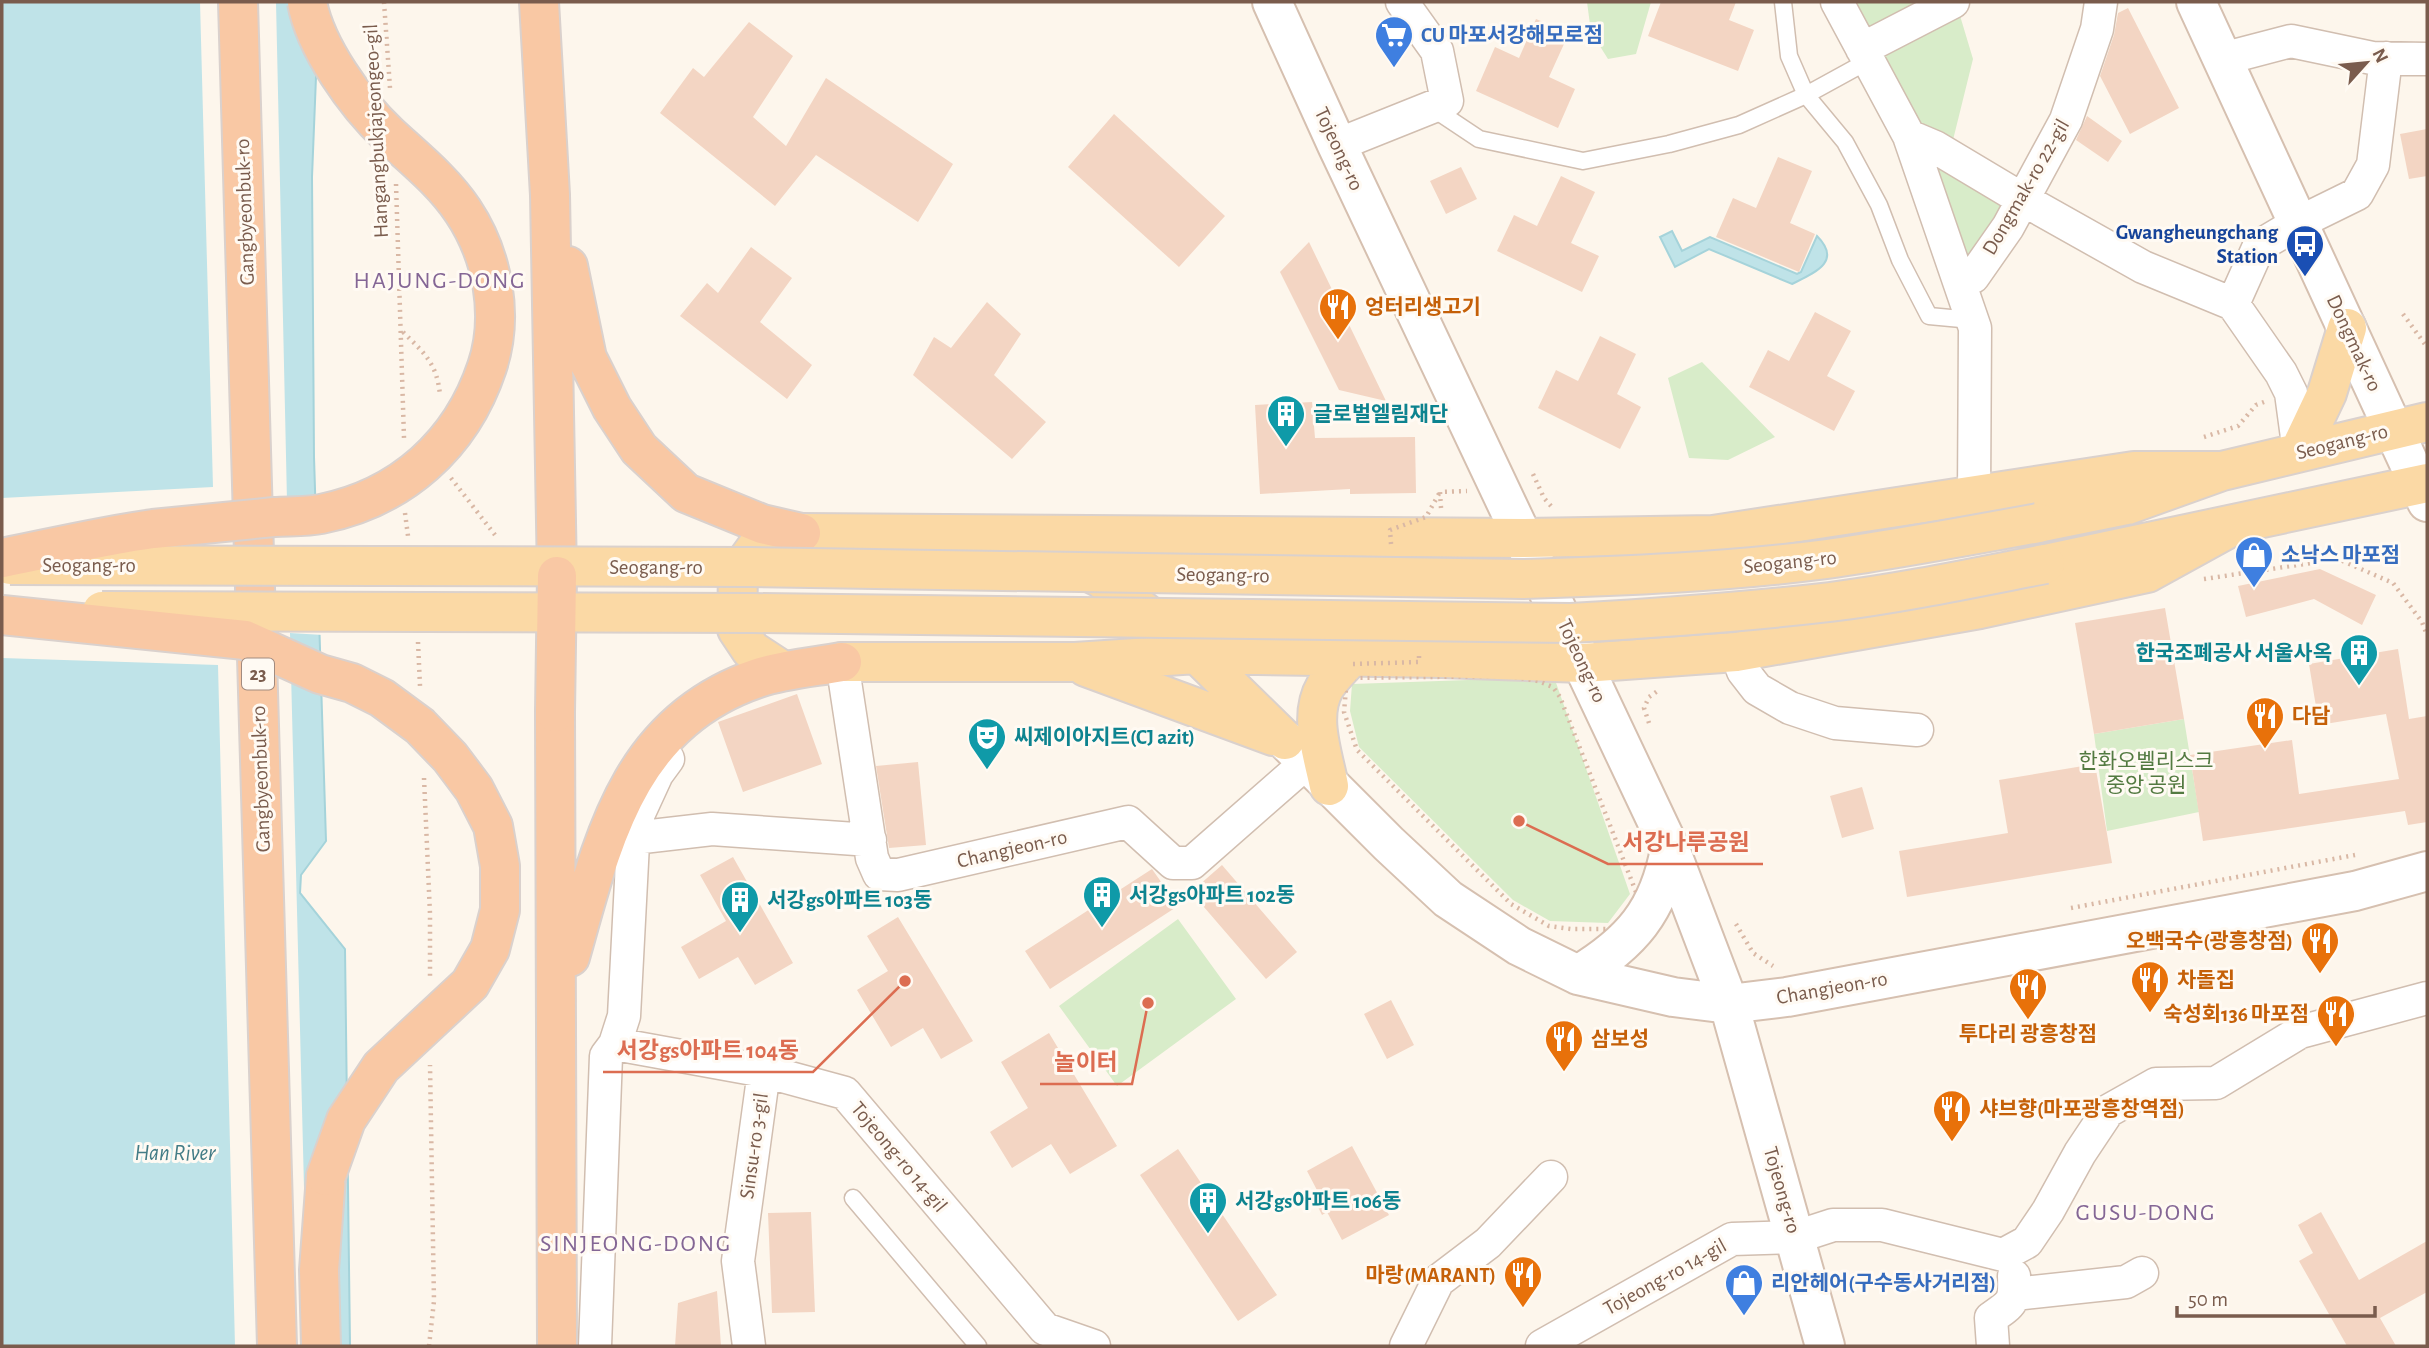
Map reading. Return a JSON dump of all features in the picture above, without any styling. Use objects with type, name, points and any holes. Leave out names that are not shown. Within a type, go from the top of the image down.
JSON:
[{"type":"highway","name":"Gangbyeonbuk-ro","points":[[239,2],[277,1346]]},
{"type":"highway","points":[[2,558],[150,530],[320,514],[366,501],[401,483],[434,456],[461,423],[481,384],[494,345],[495,300],[483,252],[463,211],[428,170],[387,132],[352,91],[329,58],[309,16],[307,2]]},
{"type":"highway","points":[[539,2],[550,195],[557,576],[557,1346]]},
{"type":"highway","points":[[550,195],[587,358],[612,408],[639,449],[686,493],[762,524],[802,533]]},
{"type":"highway","points":[[2,613],[245,640],[320,674],[352,683],[382,698],[420,726],[443,749],[474,789],[493,826],[500,866],[500,910],[490,949],[470,984],[380,1067],[346,1120],[326,1176],[319,1270],[321,1346]]},
{"type":"highway","points":[[557,999],[600,850],[623,796],[652,751],[683,718],[722,694],[783,671],[842,662]]},
{"type":"main road","name":"Tojeong-ro","points":[[1272,2],[1337,145],[1671,849],[1729,1004],[1825,1346]]},
{"type":"main road","name":"Dongmak-ro","points":[[2196,2],[2347,328],[2411,425],[2424,490]]},
{"type":"main road","points":[[2299,452],[2328,393],[2347,328]]},
{"type":"main road","name":"Seogang-ro","points":[[2,565],[751,567],[1523,579],[1620,576],[1825,559],[1925,545],[2127,505],[2222,471],[2411,425]]},
{"type":"main road","points":[[783,671],[751,650],[737,629],[738,573],[759,544],[802,533],[1523,538],[1713,535],[2134,471],[2222,471]]},
{"type":"main road","name":"Seogang-ro","points":[[2,613],[752,613],[1571,623],[1700,615],[1926,588],[2236,524],[2424,490]]},
{"type":"main road","points":[[842,662],[1075,662],[1197,654],[1352,660],[1441,657],[1583,663],[1736,652],[1980,609],[2147,573],[2236,524]]},
{"type":"main road","points":[[1014,534],[1101,578],[1197,654],[1307,763]]},
{"type":"main road","points":[[1307,763],[1317,729],[1318,704],[1325,687],[1352,660]]},
{"type":"main road","points":[[1075,662],[1307,763]]},
{"type":"main road","name":"Changjeon-ro","points":[[1307,763],[1448,899],[1519,946],[1578,975],[1673,997],[1729,1004],[1787,997],[2355,891],[2427,871]]},
{"type":"main road","points":[[1578,975],[1604,959],[1639,925],[1657,899],[1666,876],[1671,849]]},
{"type":"street","points":[[1337,145],[1447,100],[1437,51],[1402,2]]},
{"type":"street","points":[[1837,2],[1909,136],[1975,328],[1974,496]]},
{"type":"street","points":[[1865,55],[1953,2]]},
{"type":"street","name":"Dongmak-ro 22-gil","points":[[1960,284],[1973,277],[2007,227],[2066,120],[2097,29],[2101,2]]},
{"type":"street","points":[[2222,59],[2291,41],[2372,58],[2427,59]]},
{"type":"street","points":[[2233,304],[2259,246],[2357,194],[2373,165],[2386,58]]},
{"type":"street","points":[[1909,136],[1935,147],[2143,267],[2233,304],[2281,373],[2291,393],[2299,452]]},
{"type":"street","points":[[1736,652],[1743,671],[1757,689],[1790,708],[1835,723],[1917,730]]},
{"type":"street","name":"Changjeon-ro","points":[[842,662],[873,858],[879,874],[898,875],[1128,822],[1173,863],[1192,863],[1307,763]]},
{"type":"street","points":[[595,1346],[606,1056],[615,1044],[624,1016],[634,824],[657,774],[674,750],[699,729],[722,694]]},
{"type":"street","points":[[634,838],[712,829],[870,840]]},
{"type":"street","points":[[1993,1346],[1991,1318],[2011,1304],[2015,1294],[2012,1250],[2027,1242],[2108,1111],[2156,1084],[2216,1083],[2301,1032],[2427,998]]},
{"type":"street","name":"Tojeong-ro 14-gil","points":[[615,1044],[764,1071],[845,1093],[1045,1329],[1094,1346]]},
{"type":"street","name":"Sinsu-ro 3-gil","points":[[749,1346],[738,1261],[764,1071]]},
{"type":"street","points":[[1406,1346],[1438,1281],[1488,1242],[1551,1177]]},
{"type":"street","name":"Tojeong-ro 14-gil","points":[[1542,1346],[1731,1239],[1796,1237],[1833,1225],[1882,1225],[2003,1255],[2012,1250]]},
{"type":"street","points":[[2015,1294],[2126,1282],[2142,1273]]},
{"type":"lane","points":[[1783,2],[1789,56],[1806,95],[1845,142],[1879,205],[1900,260],[1929,316],[1972,320]]},
{"type":"lane","points":[[1431,107],[1479,139],[1583,161],[1669,144],[1739,125],[1806,95],[1865,55]]},
{"type":"lane","points":[[853,1198],[978,1346]]},
{"type":"path","name":"Hangangbukjajeongeo-gil","points":[[384,2],[391,92]]},
{"type":"path","name":"Hangangbukjajeongeo-gil","points":[[396,173],[404,441]]},
{"type":"path","points":[[2403,314],[2427,347]]},
{"type":"path","points":[[1391,544],[1390,530],[1426,517],[1440,492]]},
{"type":"path","points":[[2192,581],[2338,559],[2393,583],[2422,622],[2427,635]]},
{"type":"path","points":[[1352,660],[1419,662],[1419,650]]},
{"type":"path","points":[[1507,676],[1538,681],[1553,687],[1560,697],[1636,892],[1634,911],[1623,921],[1610,929],[1549,926],[1511,904],[1357,750],[1344,712],[1347,678],[1441,677],[1507,676]]},
{"type":"path","points":[[1651,732],[1644,708],[1649,697],[1668,682]]},
{"type":"path","points":[[1732,916],[1738,928]]},
{"type":"green space","points":[[1587,2],[1651,2],[1636,54],[1608,59],[1591,32]]},
{"type":"green space","points":[[1848,2],[1932,2],[1865,36]]},
{"type":"green space","points":[[1958,9],[1973,59],[1952,144],[1916,131],[1873,52]]},
{"type":"green space","points":[[1919,145],[2014,201],[1964,276]]},
{"type":"green space","points":[[1702,362],[1775,437],[1728,460],[1689,458],[1668,378]]},
{"type":"green space","points":[[1554,677],[1630,894],[1608,923],[1550,921],[1513,900],[1359,747],[1350,711],[1352,684]]},
{"type":"green space","name":"한화오벨리스크 중앙 공원","points":[[2184,719],[2199,812],[2107,831],[2094,734]]},
{"type":"green space","points":[[1178,919],[1236,999],[1117,1086],[1059,1006]]},
{"type":"water","name":"Han River","points":[[2,2],[319,2],[312,177],[314,457],[326,841],[301,875],[300,893],[345,949],[350,1346],[2,1346]]},
{"type":"water","points":[[1672,231],[1682,251],[1710,237],[1797,274],[1801,272],[1817,236],[1827,253],[1826,260],[1816,271],[1792,284],[1709,249],[1675,267],[1660,237]]},
{"type":"pier","points":[[200,2],[276,2],[287,501],[320,519],[323,635],[290,633],[308,1346],[235,1346],[218,665],[2,658],[2,498],[213,487]]},
{"type":"building","points":[[1661,2],[1736,2],[1729,20],[1754,30],[1738,71],[1648,36]]},
{"type":"building","points":[[2128,8],[2179,108],[2130,134],[2100,76],[2114,35],[2118,13]]},
{"type":"building","points":[[1536,19],[1569,33],[1549,77],[1575,89],[1558,128],[1476,91],[1495,47],[1519,58]]},
{"type":"building","points":[[749,22],[793,56],[753,117],[786,146],[826,78],[953,164],[918,222],[816,155],[775,206],[660,113],[693,68],[704,77]]},
{"type":"building","points":[[1114,114],[1225,216],[1179,267],[1068,167]]},
{"type":"building","points":[[2087,116],[2122,141],[2108,162],[2076,140]]},
{"type":"building","points":[[2427,129],[2427,176],[2409,179],[2400,134]]},
{"type":"building","points":[[1778,157],[1812,171],[1790,223],[1815,234],[1799,272],[1716,237],[1733,198],[1756,208]]},
{"type":"building","points":[[1461,167],[1477,199],[1446,214],[1430,181]]},
{"type":"building","points":[[1561,176],[1595,192],[1571,243],[1599,256],[1582,292],[1497,251],[1514,215],[1537,226]]},
{"type":"building","points":[[1309,242],[1386,401],[1339,390],[1280,272]]},
{"type":"building","points":[[751,247],[792,278],[760,322],[812,365],[787,399],[680,316],[707,283],[718,293]]},
{"type":"building","points":[[987,302],[1021,334],[994,375],[1046,422],[1012,459],[913,375],[934,337],[951,348]]},
{"type":"building","points":[[1815,312],[1851,331],[1827,376],[1855,391],[1834,431],[1749,387],[1768,350],[1789,361]]},
{"type":"building","points":[[1600,336],[1636,354],[1617,394],[1641,407],[1620,449],[1538,408],[1556,370],[1578,381]]},
{"type":"building","points":[[1312,402],[1315,438],[1415,437],[1416,493],[1350,494],[1350,489],[1260,494],[1255,405]]},
{"type":"building","points":[[2320,569],[2376,595],[2362,625],[2314,599],[2246,617],[2238,586]]},
{"type":"building","points":[[2165,608],[2184,719],[2094,734],[2075,623]]},
{"type":"building","points":[[2398,649],[2409,719],[2427,716],[2427,822],[2408,825],[2405,811],[2203,841],[2190,755],[2292,740],[2299,794],[2399,779],[2386,714],[2319,725],[2309,664]]},
{"type":"building","points":[[797,694],[822,764],[743,792],[718,722]]},
{"type":"building","points":[[918,762],[926,845],[889,848],[876,766]]},
{"type":"building","points":[[2095,764],[2112,863],[1907,897],[1899,851],[2008,833],[1999,780]]},
{"type":"building","points":[[1862,787],[1874,829],[1842,838],[1830,796]]},
{"type":"building","name":"서강gs아파트 103동","points":[[733,857],[793,963],[755,985],[738,957],[699,979],[681,947],[726,921],[700,875]]},
{"type":"building","points":[[1222,865],[1297,952],[1266,979],[1191,892]]},
{"type":"building","name":"서강gs아파트 102동","points":[[1152,869],[1178,906],[1050,989],[1025,951]]},
{"type":"building","points":[[898,917],[973,1041],[941,1059],[923,1028],[891,1047],[857,990],[888,971],[867,936]]},
{"type":"building","points":[[1391,1000],[1414,1045],[1387,1059],[1364,1014]]},
{"type":"building","points":[[1049,1033],[1117,1146],[1070,1174],[1051,1144],[1012,1168],[990,1132],[1028,1108],[1001,1062]]},
{"type":"building","points":[[1352,1146],[1389,1215],[1342,1240],[1327,1212],[1322,1215],[1313,1197],[1319,1194],[1307,1171]]},
{"type":"building","name":"서강gs아파트 106동","points":[[1178,1149],[1277,1295],[1238,1321],[1140,1175]]},
{"type":"building","points":[[811,1212],[815,1312],[772,1313],[768,1213]]},
{"type":"building","points":[[2321,1212],[2359,1280],[2427,1241],[2427,1292],[2380,1318],[2396,1346],[2347,1346],[2299,1261],[2313,1253],[2298,1225]]},
{"type":"building","points":[[717,1291],[721,1346],[675,1346],[678,1303]]},
{"type":"place","name":"CU 마포서강해모로점","points":[[1394,69]]},
{"type":"place","name":"Gwangheungchang Station","points":[[2305,278]]},
{"type":"place","name":"엉터리생고기","points":[[1338,341]]},
{"type":"place","name":"글로벌엘림재단","points":[[1286,448]]},
{"type":"place","name":"소낙스 마포점","points":[[2254,589]]},
{"type":"place","name":"한국조폐공사 서울사옥","points":[[2359,687]]},
{"type":"place","name":"다담","points":[[2265,750]]},
{"type":"place","name":"씨제이아지트(CJ azit)","points":[[987,771]]},
{"type":"place","name":"서강나루공원","points":[[1519,821]]},
{"type":"place","name":"서강gs아파트 102동","points":[[1102,929]]},
{"type":"place","name":"서강gs아파트 103동","points":[[740,934]]},
{"type":"place","name":"오백국수(광흥창점)","points":[[2320,975]]},
{"type":"place","name":"서강gs아파트 104동","points":[[905,981]]},
{"type":"place","name":"놀이터","points":[[1148,1003]]},
{"type":"place","name":"차돌집","points":[[2150,1014]]},
{"type":"place","name":"투다리 광흥창점","points":[[2028,1021]]},
{"type":"place","name":"숙성회136 마포점","points":[[2336,1048]]},
{"type":"place","name":"삼보성","points":[[1564,1073]]},
{"type":"place","name":"샤브향(마포광흥창역점)","points":[[1952,1143]]},
{"type":"place","name":"서강gs아파트 106동","points":[[1208,1235]]},
{"type":"place","name":"마랑(MARANT)","points":[[1523,1309]]},
{"type":"place","name":"리안헤어(구수동사거리점)","points":[[1744,1317]]},
{"type":"district","name":"HAJUNG-DONG","points":[[440,281]]},
{"type":"district","name":"GUSU-DONG","points":[[2146,1213]]},
{"type":"district","name":"SINJEONG-DONG","points":[[636,1244]]}]
